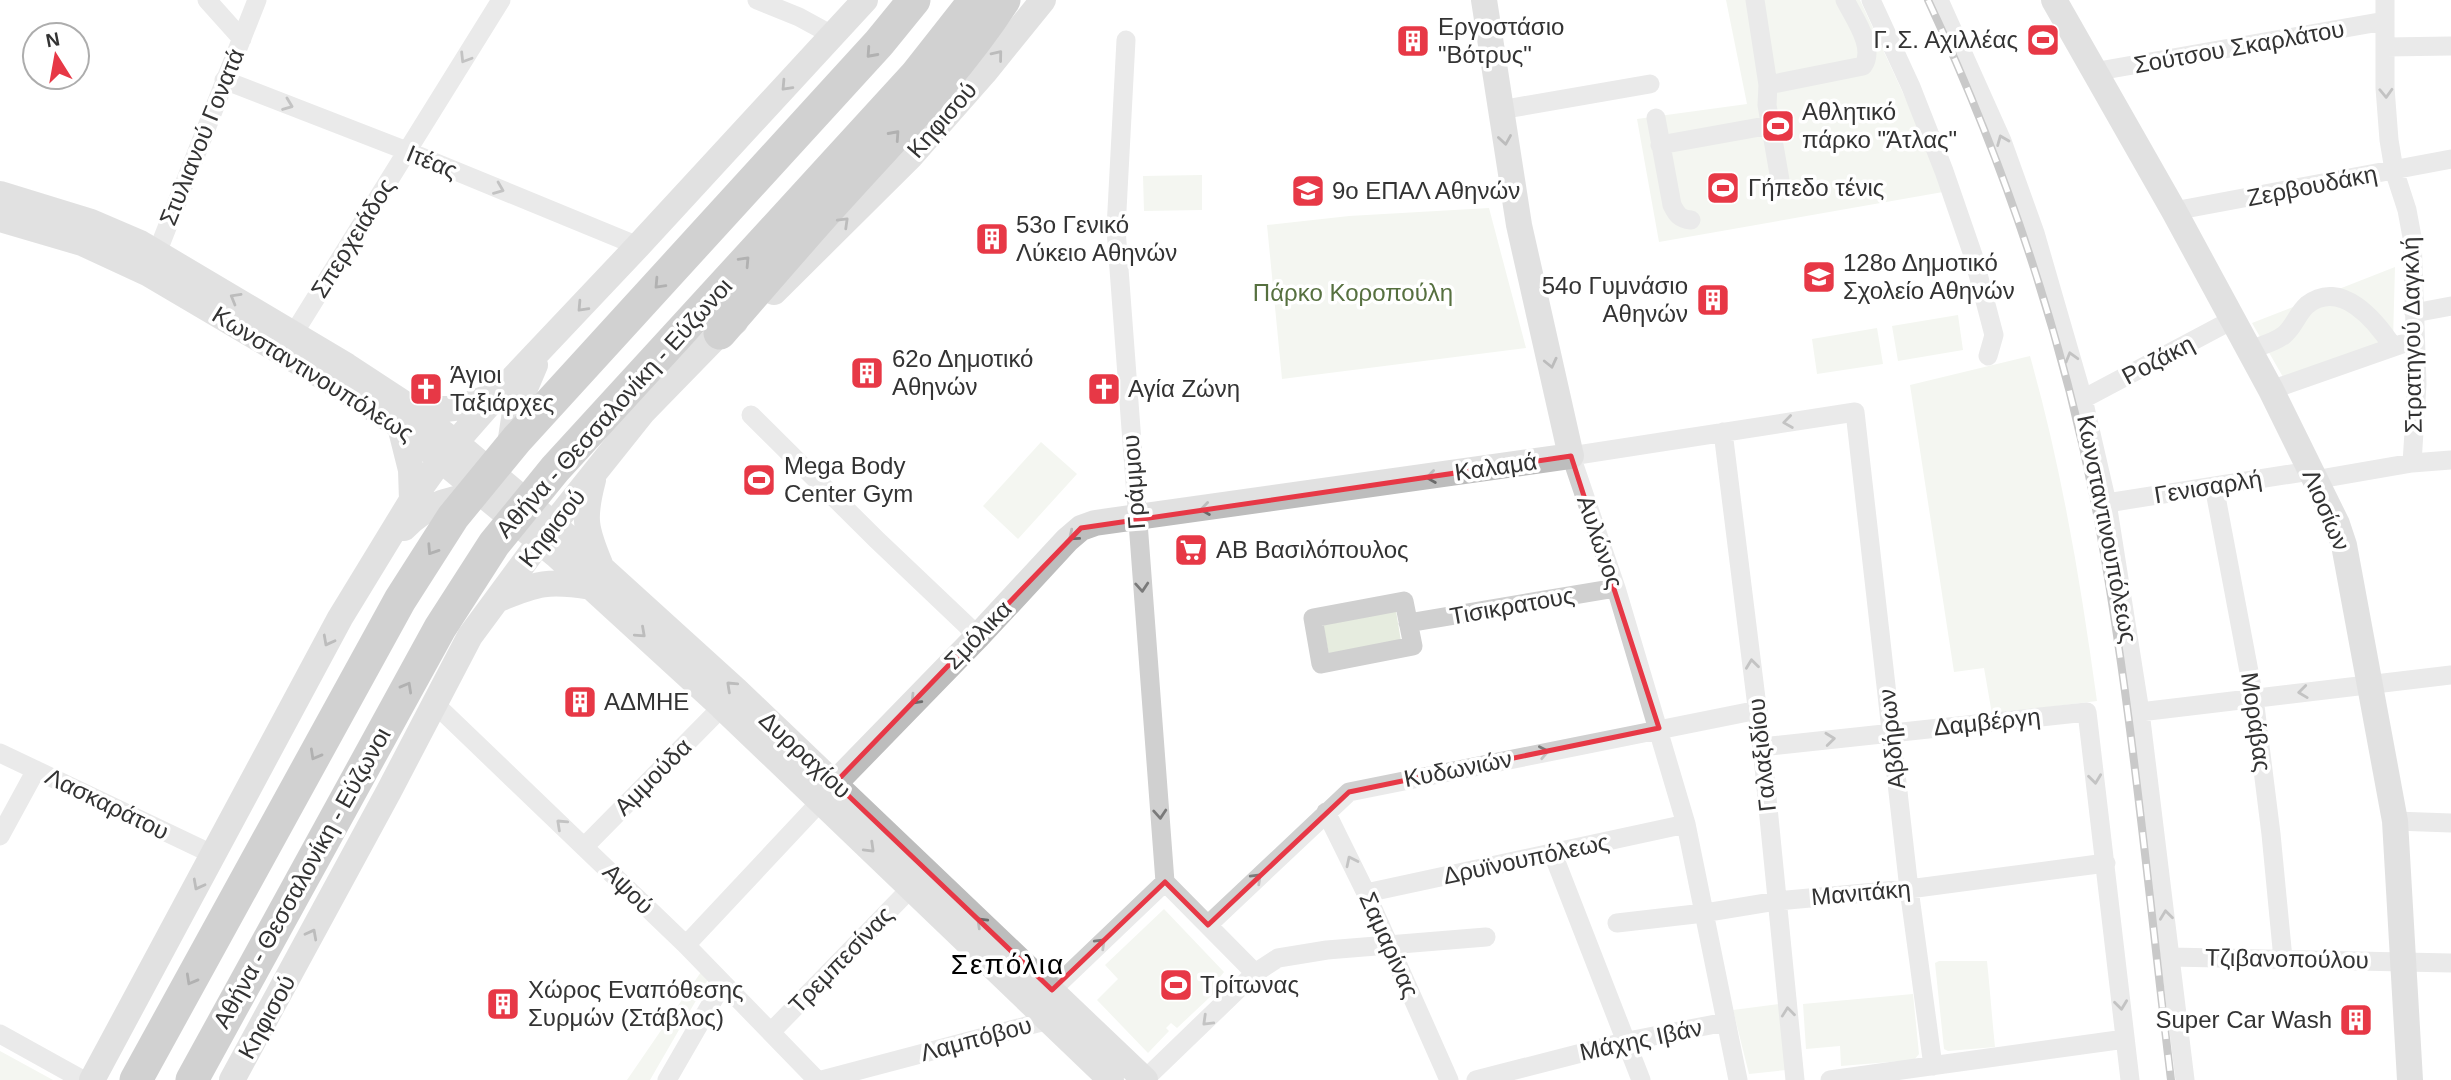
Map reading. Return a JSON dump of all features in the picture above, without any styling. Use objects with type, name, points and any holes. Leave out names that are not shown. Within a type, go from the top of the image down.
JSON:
[{"type":"highway","name":"Αθήνα - Θεσσαλονίκη - Εύζωνοι","points":[[136,1080],[400,600],[453,517],[517,439],[879,43],[914,0]]},
{"type":"highway","name":"Αθήνα - Θεσσαλονίκη - Εύζωνοι","points":[[192,1080],[440,628],[494,544],[555,469],[916,75],[975,0]]},
{"type":"highway","points":[[720,333],[817,220],[933,95],[983,32],[1004,0]]},
{"type":"main road","points":[[92,1080],[294,703],[374,561],[412,500],[448,450],[499,393],[638,247],[865,0]]},
{"type":"main road","name":"Κηφισού","points":[[232,1080],[470,636],[547,533],[643,412],[720,333],[780,287],[911,156],[984,73],[1043,0]]},
{"type":"main road","name":"Αυλώνος","points":[[1484,0],[1518,225],[1571,456]]},
{"type":"main road","name":"Λιοσίων","points":[[2054,0],[2174,211],[2271,390],[2337,524],[2344,545],[2395,821],[2410,1080]]},
{"type":"main road","name":"Κωνσταντινουπόλεως","points":[[0,194],[91,222],[337,385],[403,415]]},
{"type":"main road","name":"Κωνσταντινουπόλεως","points":[[0,219],[153,263],[293,333],[448,450]]},
{"type":"main road","points":[[512,490],[509,448],[515,412],[545,346]]},
{"type":"main road","points":[[412,500],[411,470],[403,415],[453,410],[499,393]]},
{"type":"main road","points":[[374,561],[408,524],[426,509],[440,502],[512,490],[571,463],[629,430]]},
{"type":"main road","points":[[448,450],[512,490],[547,533]]},
{"type":"main road","points":[[448,450],[481,495],[490,527],[490,561],[486,583],[470,636]]},
{"type":"main road","name":"Καλαμά","points":[[1137,519],[1571,456]]},
{"type":"main road","points":[[497,600],[543,583],[596,578],[586,521],[595,475]]},
{"type":"main road","points":[[481,495],[547,533]]},
{"type":"main road","name":"Σμόλικα","points":[[828,792],[1067,540],[1081,528],[1095,523],[1137,519]]},
{"type":"main road","name":"Δυρραχίου","points":[[547,533],[828,792],[1052,990],[1144,1080]]},
{"type":"main road","name":"Δυρραχίου","points":[[596,578],[722,707],[828,792],[911,888],[1111,1080]]},
{"type":"street","points":[[207,0],[242,39]]},
{"type":"street","name":"Στυλιανού Γονατά","points":[[153,263],[257,0]]},
{"type":"street","name":"Σπερχειάδος","points":[[293,333],[501,0]]},
{"type":"street","points":[[757,0],[799,17],[832,35]]},
{"type":"street","points":[[1755,0],[1769,85],[1767,105],[1780,180]]},
{"type":"street","points":[[1769,85],[1863,66],[1868,54],[1866,43],[1846,0]]},
{"type":"street","points":[[1871,0],[1911,88],[1973,255],[1994,335],[1988,356]]},
{"type":"street","name":"Κωνσταντινουπόλεως","points":[[1939,0],[2002,141],[2035,233],[2083,399],[2107,503],[2140,712],[2185,1080]]},
{"type":"street","name":"Στρατηγού Δαγκλή","points":[[2385,0],[2385,88],[2389,140],[2412,237],[2417,384],[2412,463]]},
{"type":"street","name":"Σούτσου Σκαρλάτου","points":[[2094,72],[2385,21]]},
{"type":"street","name":"Γράμμου","points":[[1126,40],[1116,229],[1165,882]]},
{"type":"street","points":[[2386,47],[2451,46]]},
{"type":"street","name":"Ιτέας","points":[[224,80],[407,151],[638,247]]},
{"type":"street","points":[[1500,110],[1650,84]]},
{"type":"street","points":[[1656,118],[1672,205],[1676,215],[1683,220],[1691,220]]},
{"type":"street","points":[[1660,145],[1770,125]]},
{"type":"street","name":"Ζερβουδάκη","points":[[2174,211],[2451,159]]},
{"type":"street","points":[[2249,350],[2285,334],[2306,306],[2330,296],[2342,298],[2364,311],[2393,348]]},
{"type":"street","points":[[2414,313],[2451,306]]},
{"type":"street","name":"Ροζάκη","points":[[2083,399],[2232,320]]},
{"type":"street","points":[[2271,390],[2415,340]]},
{"type":"street","name":"Καλαμά","points":[[1571,456],[1855,412]]},
{"type":"street","name":"Αβδήρων","points":[[1855,412],[1909,889],[1933,1066]]},
{"type":"street","points":[[751,415],[978,636]]},
{"type":"street","name":"Γαλαξιδίου","points":[[1723,432],[1758,710],[1795,1080]]},
{"type":"street","name":"Αυλώνος","points":[[1571,456],[1616,588],[1686,824],[1738,1080]]},
{"type":"street","name":"Γενισαρλή","points":[[2107,503],[2214,486],[2451,460]]},
{"type":"street","name":"Μοράβας","points":[[2214,486],[2254,698],[2283,959]]},
{"type":"street","name":"Τισικρατους","points":[[1408,624],[1616,588]]},
{"type":"street","points":[[1404,601],[1408,624],[1413,646],[1321,664],[1312,618],[1404,601]]},
{"type":"street","points":[[2140,712],[2451,675]]},
{"type":"street","name":"Αψού","points":[[434,703],[585,846],[819,1080]]},
{"type":"street","name":"Αμμούδα","points":[[585,846],[722,707]]},
{"type":"street","name":"Κυδωνιών","points":[[1208,925],[1349,792],[1758,710]]},
{"type":"street","name":"Δαμβέργη","points":[[1762,747],[2087,712],[2106,863]]},
{"type":"street","name":"Λασκαράτου","points":[[0,752],[214,855]]},
{"type":"street","points":[[0,836],[36,770]]},
{"type":"street","name":"Σμόλικα","points":[[686,945],[828,792]]},
{"type":"street","name":"Σαμαρίνας","points":[[1326,811],[1390,945],[1449,1080]]},
{"type":"street","points":[[2395,821],[2451,823]]},
{"type":"street","name":"Δρυϊνουπόλεως","points":[[1366,893],[1686,824]]},
{"type":"street","points":[[1553,854],[1641,1080]]},
{"type":"street","points":[[2106,863],[2130,1080]]},
{"type":"street","name":"Μανιτάκη","points":[[1617,923],[1704,914],[1777,901],[1909,889],[2106,863]]},
{"type":"street","points":[[1052,990],[1165,882],[1255,973]]},
{"type":"street","name":"Τρεμπεσίνας","points":[[771,1032],[911,888]]},
{"type":"street","points":[[1144,1080],[1255,973],[1278,958],[1327,950],[1486,937]]},
{"type":"street","name":"Τζιβανοπούλου","points":[[2171,957],[2451,963]]},
{"type":"street","points":[[667,1080],[723,984]]},
{"type":"street","name":"Λαμπόβου","points":[[819,1080],[1049,1020]]},
{"type":"street","name":"Μάχης Ιβάν","points":[[1476,1080],[1628,1041],[1726,1022]]},
{"type":"street","points":[[0,1034],[83,1080]]},
{"type":"street","points":[[1830,1080],[2125,1039]]},
{"type":"highlighted area","points":[[1571,456],[1659,728],[1349,792],[1208,925],[1165,882],[1052,990],[835,783],[1081,528]]},
{"type":"green space","name":"Αθλητικό πάρκο \"Άτλας\"","points":[[1726,0],[1860,0],[1921,132],[1943,192],[1659,242],[1637,119],[1747,104]]},
{"type":"green space","points":[[1202,175],[1202,210],[1144,211],[1143,176]]},
{"type":"green space","name":"Πάρκο Κοροπούλη","points":[[1489,208],[1526,348],[1282,379],[1267,225],[1349,216]]},
{"type":"green space","points":[[2395,267],[2393,341],[2283,377],[2252,323]]},
{"type":"green space","points":[[1958,315],[1963,350],[1898,361],[1892,326]]},
{"type":"green space","points":[[1877,328],[1883,364],[1817,374],[1812,339]]},
{"type":"green space","points":[[2030,356],[2070,527],[2097,701],[1992,714],[1984,668],[1954,672],[1910,385]]},
{"type":"green space","points":[[1041,442],[1077,474],[1018,539],[983,506]]},
{"type":"green space","points":[[1396,611],[1401,641],[1329,655],[1323,625]]},
{"type":"green space","points":[[1164,909],[1224,972],[1220,977],[1225,983],[1177,1028],[1171,1023],[1166,1028],[1169,1031],[1148,1053],[1097,1000],[1118,979],[1105,965]]},
{"type":"green space","points":[[1987,961],[1995,1047],[1948,1051],[1944,1049],[1935,963]]},
{"type":"green space","points":[[701,972],[709,978],[650,1080],[627,1080]]},
{"type":"green space","points":[[1913,994],[1919,1054],[1914,1060],[1841,1066],[1840,1046],[1806,1049],[1803,1004]]},
{"type":"green space","points":[[1779,1004],[1786,1070],[1749,1074],[1733,1010]]},
{"type":"green space","points":[[0,1051],[53,1080],[0,1080]]},
{"type":"railway","points":[[1928,0],[1982,123],[2028,249],[2048,313],[2082,443],[2096,509],[2119,651],[2171,1080]]},
{"type":"place","name":"Γ. Σ. Αχιλλέας","points":[[2043,40]]},
{"type":"place","name":"Εργοστάσιο \"Βότρυς\"","points":[[1413,41]]},
{"type":"place","name":"Αθλητικό πάρκο \"Άτλας\"","points":[[1778,126]]},
{"type":"place","name":"Γήπεδο τένις","points":[[1723,188]]},
{"type":"place","name":"9ο ΕΠΑΛ Αθηνών","points":[[1308,191]]},
{"type":"place","name":"53ο Γενικό Λύκειο Αθηνών","points":[[992,239]]},
{"type":"place","name":"128ο Δημοτικό Σχολείο Αθηνών","points":[[1819,277]]},
{"type":"place","name":"54ο Γυμνάσιο Αθηνών","points":[[1713,300]]},
{"type":"place","name":"62ο Δημοτικό Αθηνών","points":[[867,373]]},
{"type":"place","name":"Άγιοι Ταξιάρχες","points":[[426,389]]},
{"type":"place","name":"Αγία Ζώνη","points":[[1104,389]]},
{"type":"place","name":"Mega Body Center Gym","points":[[759,480]]},
{"type":"place","name":"ΑΒ Βασιλόπουλος","points":[[1191,550]]},
{"type":"place","name":"ΑΔΜΗΕ","points":[[580,702]]},
{"type":"place","name":"Τρίτωνας","points":[[1176,985]]},
{"type":"place","name":"Χώρος Εναπόθεσης Συρμών (Στάβλος)","points":[[503,1004]]},
{"type":"place","name":"Super Car Wash","points":[[2356,1020]]},
{"type":"district","name":"Σεπόλια","points":[[1008,964]]}]
